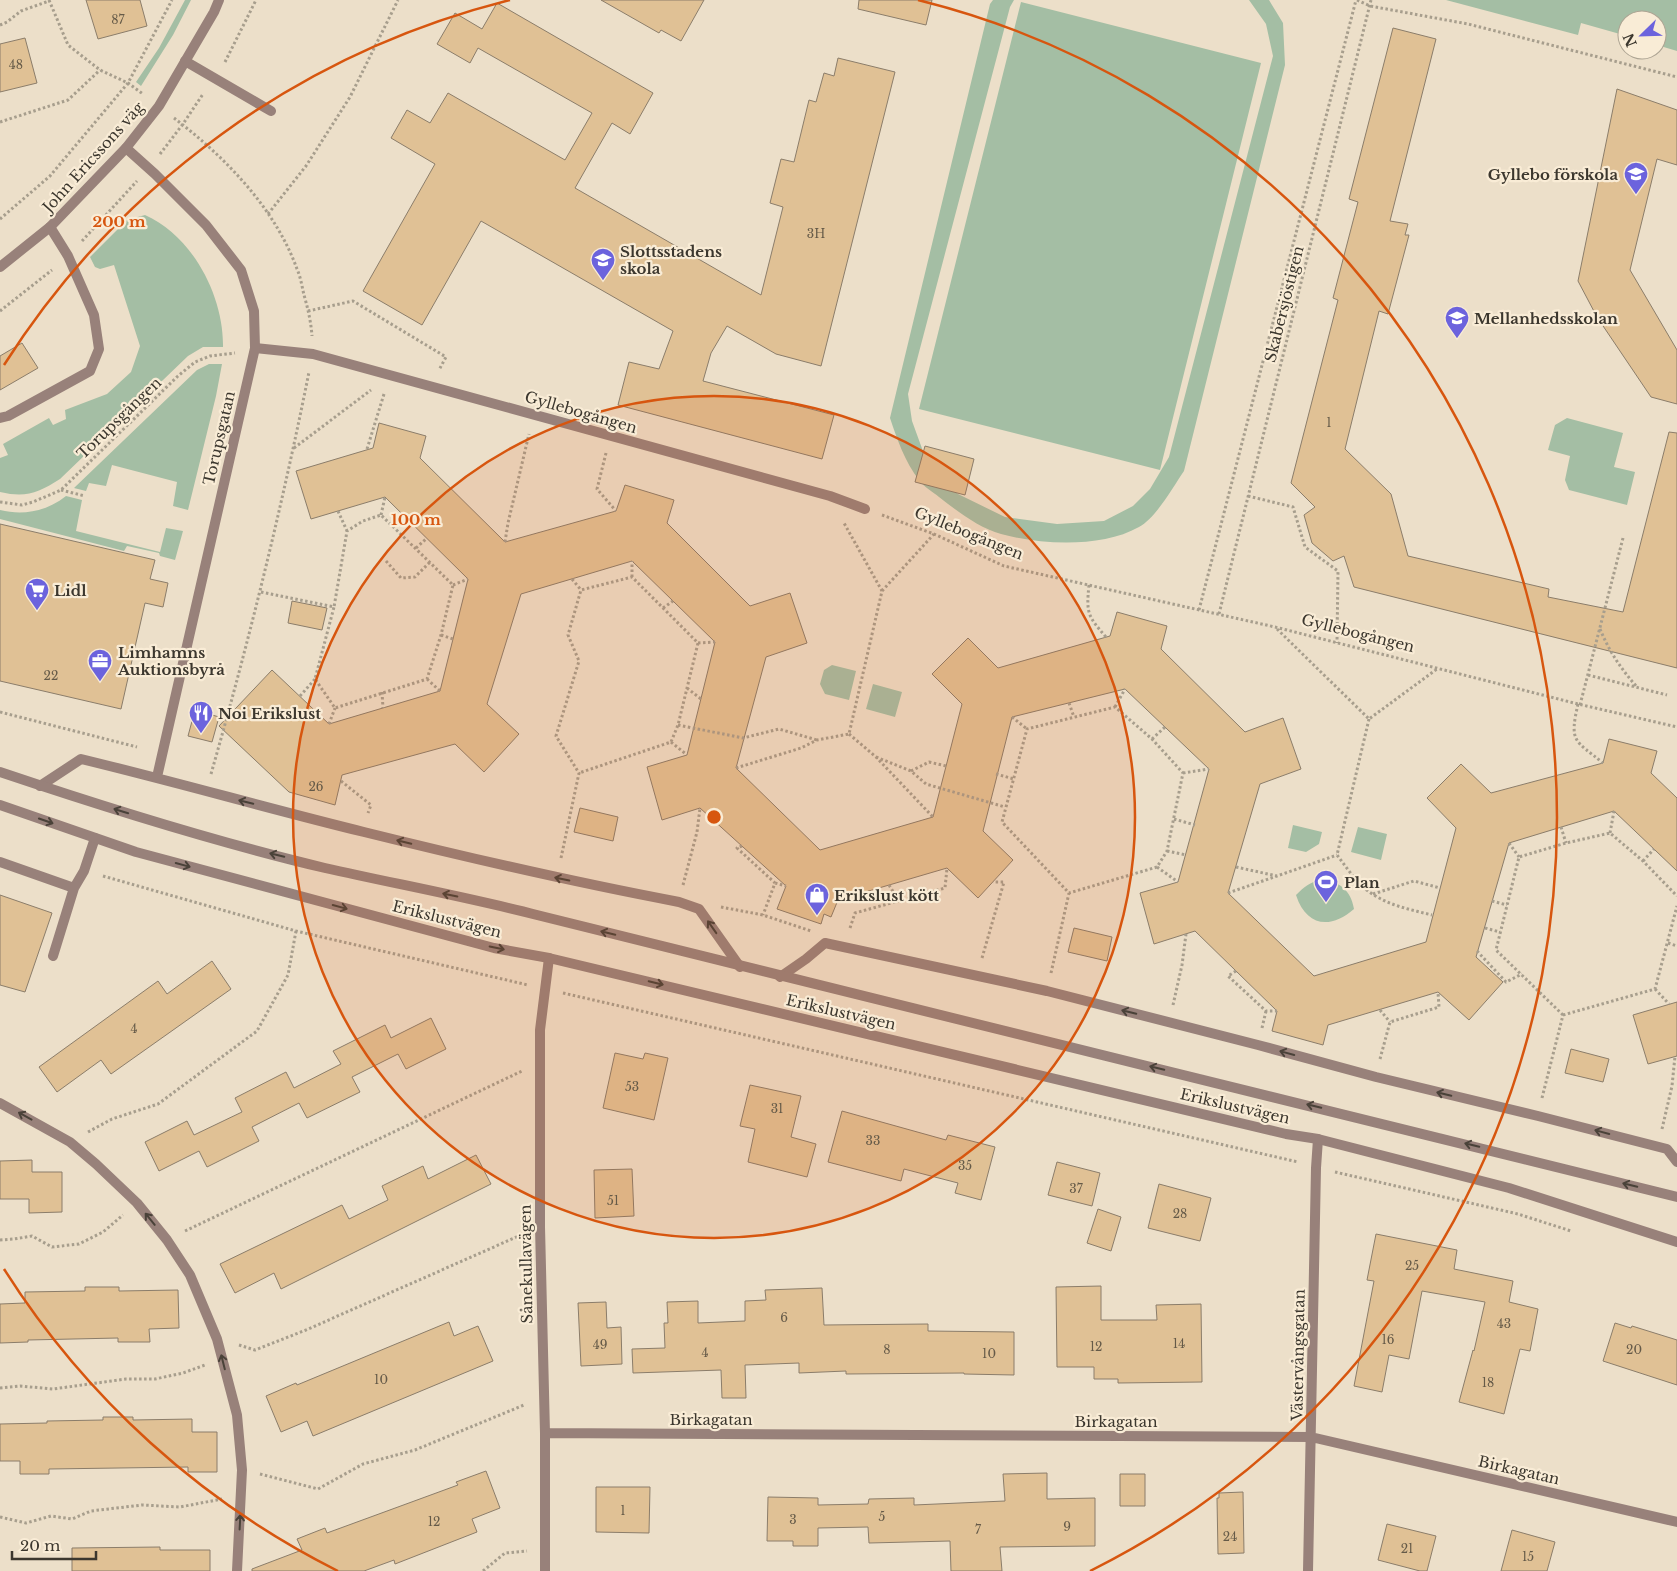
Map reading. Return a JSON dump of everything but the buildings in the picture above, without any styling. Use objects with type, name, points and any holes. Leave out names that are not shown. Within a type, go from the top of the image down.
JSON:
[{"type":"street","name":"John Ericssons väg","points":[[0,266],[50,228],[126,148],[159,106],[214,12],[219,0]]},
{"type":"street","points":[[185,62],[271,111]]},
{"type":"street","name":"Torupsgatan","points":[[126,148],[206,225],[241,270],[254,311],[255,348],[157,777]]},
{"type":"street","points":[[0,418],[8,416],[90,371],[99,349],[94,315],[68,256],[50,228]]},
{"type":"street","name":"Gyllebogången","points":[[255,348],[312,354],[393,375],[830,496],[865,509]]},
{"type":"street","points":[[40,786],[81,759],[157,777],[206,792],[363,832],[556,878],[679,902],[699,909],[740,967]]},
{"type":"street","name":"Erikslustvägen","points":[[0,772],[196,834],[324,867],[504,907],[780,977],[1285,1099],[1677,1197]]},
{"type":"street","name":"Erikslustvägen","points":[[0,805],[165,860],[494,948],[549,958],[1277,1131],[1318,1139],[1509,1188],[1677,1242]]},
{"type":"street","points":[[52,956],[74,888],[84,870],[95,838]]},
{"type":"street","points":[[0,862],[74,888]]},
{"type":"street","points":[[825,943],[1047,991],[1376,1078],[1667,1149],[1677,1162]]},
{"type":"street","name":"Erikslustvägen","points":[[780,977],[825,943]]},
{"type":"street","name":"Sånekullavägen","points":[[545,1571],[545,1433],[540,1227],[540,1030],[549,958]]},
{"type":"street","points":[[0,1103],[70,1142],[137,1203],[167,1240],[190,1275],[217,1338],[236,1415],[242,1470],[237,1571]]},
{"type":"street","name":"Västervångsgatan","points":[[1308,1571],[1318,1139]]},
{"type":"street","name":"Birkagatan","points":[[545,1433],[1311,1437],[1677,1522]]},
{"type":"path","points":[[0,219],[50,176],[128,83],[172,0]]},
{"type":"path","points":[[268,214],[306,166],[350,96],[398,0]]},
{"type":"path","points":[[1199,610],[1357,0],[1370,6],[1468,24],[1677,77]]},
{"type":"path","name":"Skabersjöstigen","points":[[1219,614],[1371,0]]},
{"type":"path","points":[[0,25],[21,11],[49,1],[68,45],[100,70],[128,83]]},
{"type":"path","points":[[0,122],[68,100],[100,70]]},
{"type":"path","points":[[308,311],[353,301],[446,357],[432,386]]},
{"type":"path","name":"Torupsgången","points":[[0,502],[22,505],[61,490],[178,376],[195,362],[210,356],[234,354],[255,348]]},
{"type":"path","points":[[294,448],[374,387],[381,372]]},
{"type":"path","points":[[367,449],[385,390],[393,375]]},
{"type":"path","points":[[505,542],[531,426]]},
{"type":"path","points":[[608,445],[597,488],[616,511]]},
{"type":"path","points":[[61,490],[85,496]]},
{"type":"path","points":[[830,496],[882,591]]},
{"type":"path","points":[[1248,496],[1293,507],[1305,547],[1338,571],[1337,643]]},
{"type":"path","points":[[381,515],[385,497]]},
{"type":"path","name":"Gyllebogången","points":[[865,509],[934,534],[1004,566],[1275,627],[1579,705],[1677,727]]},
{"type":"path","points":[[300,696],[315,679],[334,607],[347,531],[338,512]]},
{"type":"path","points":[[347,531],[363,520],[381,515]]},
{"type":"path","points":[[381,515],[453,584]]},
{"type":"path","points":[[849,734],[882,591],[934,534]]},
{"type":"path","points":[[416,548],[427,538]]},
{"type":"path","points":[[1604,763],[1578,742],[1573,734],[1573,725],[1624,538]]},
{"type":"path","points":[[386,561],[401,578],[415,577],[430,562]]},
{"type":"path","points":[[632,561],[632,577],[663,608],[698,642],[715,642]]},
{"type":"path","points":[[581,590],[632,577]]},
{"type":"path","points":[[453,584],[468,579]]},
{"type":"path","points":[[572,579],[581,590]]},
{"type":"path","points":[[427,678],[441,634],[453,584]]},
{"type":"path","points":[[1089,585],[1087,604],[1089,614],[1106,637]]},
{"type":"path","points":[[556,878],[578,773],[556,736],[579,661],[568,635],[581,590]]},
{"type":"path","points":[[261,592],[334,607]]},
{"type":"path","points":[[663,608],[673,601]]},
{"type":"path","points":[[1275,627],[1369,719]]},
{"type":"path","points":[[1600,630],[1608,650],[1637,687]]},
{"type":"path","points":[[441,634],[453,639]]},
{"type":"path","points":[[578,773],[671,742],[678,725],[698,642]]},
{"type":"path","points":[[1337,856],[1369,719],[1437,668]]},
{"type":"path","points":[[1588,675],[1667,694]]},
{"type":"path","points":[[427,678],[440,691]]},
{"type":"path","points":[[334,708],[427,678]]},
{"type":"path","points":[[315,679],[334,708]]},
{"type":"path","points":[[687,688],[701,699]]},
{"type":"path","points":[[1116,707],[1125,689]]},
{"type":"path","points":[[382,692],[383,708]]},
{"type":"path","points":[[1069,703],[1074,717]]},
{"type":"path","points":[[1027,729],[1116,707]]},
{"type":"path","points":[[1116,707],[1152,739],[1183,773]]},
{"type":"path","points":[[329,724],[334,708]]},
{"type":"path","points":[[0,712],[137,747]]},
{"type":"path","points":[[1012,717],[1027,729]]},
{"type":"path","points":[[678,725],[744,738],[779,729],[817,740]]},
{"type":"path","points":[[1152,739],[1165,727]]},
{"type":"path","points":[[1027,729],[1002,822],[1069,893]]},
{"type":"path","points":[[736,768],[801,748],[817,740],[849,734]]},
{"type":"path","points":[[849,734],[876,757],[933,817]]},
{"type":"path","points":[[671,742],[688,755]]},
{"type":"path","points":[[876,757],[912,771],[926,784],[1005,807]]},
{"type":"path","points":[[912,771],[929,762],[946,766]]},
{"type":"path","points":[[1183,773],[1209,769]]},
{"type":"path","points":[[1069,893],[1157,867],[1168,851],[1183,773]]},
{"type":"path","points":[[996,774],[1014,779]]},
{"type":"path","points":[[341,781],[371,805]]},
{"type":"path","points":[[679,902],[697,832],[700,808]]},
{"type":"path","points":[[1610,833],[1614,811]]},
{"type":"path","points":[[1174,819],[1195,825]]},
{"type":"path","points":[[1562,827],[1566,843]]},
{"type":"path","points":[[1519,857],[1566,843],[1610,833]]},
{"type":"path","points":[[1610,833],[1643,861],[1677,896]]},
{"type":"path","points":[[1509,843],[1519,857],[1496,950],[1563,1015]]},
{"type":"path","points":[[742,846],[737,848],[775,883],[786,886]]},
{"type":"path","points":[[1643,861],[1654,849]]},
{"type":"path","points":[[1168,851],[1186,855]]},
{"type":"path","points":[[1228,893],[1337,856]]},
{"type":"path","points":[[1337,856],[1360,884],[1372,895],[1392,904],[1432,915]]},
{"type":"path","points":[[1157,867],[1178,882]]},
{"type":"path","points":[[1236,867],[1276,876]]},
{"type":"path","points":[[842,947],[855,913],[945,888],[947,868]]},
{"type":"path","points":[[84,870],[296,930],[1518,1214],[1574,1232]]},
{"type":"path","points":[[1372,895],[1414,881],[1440,888]]},
{"type":"path","points":[[978,976],[1004,882],[993,882]]},
{"type":"path","points":[[763,915],[775,883]]},
{"type":"path","points":[[889,885],[899,901]]},
{"type":"path","points":[[1047,991],[1069,893]]},
{"type":"path","points":[[1492,901],[1507,905]]},
{"type":"path","points":[[699,909],[714,906],[763,915],[811,930],[825,943]]},
{"type":"path","points":[[1655,990],[1677,906]]},
{"type":"path","points":[[1485,928],[1500,932]]},
{"type":"path","points":[[70,1142],[112,1119],[158,1104],[257,1031],[288,975],[296,930]]},
{"type":"path","points":[[1169,1022],[1182,965],[1186,934]]},
{"type":"path","points":[[1668,943],[1677,946]]},
{"type":"path","points":[[1478,951],[1506,982],[1522,974]]},
{"type":"path","points":[[1236,971],[1228,976],[1266,1012],[1277,1011]]},
{"type":"path","points":[[1655,990],[1669,1004]]},
{"type":"path","points":[[1563,1015],[1655,990]]},
{"type":"path","points":[[1390,1022],[1439,1007],[1438,992]]},
{"type":"path","points":[[1380,1010],[1390,1022]]},
{"type":"path","points":[[1538,1116],[1563,1015]]},
{"type":"path","points":[[1376,1078],[1390,1022]]},
{"type":"path","points":[[1658,1147],[1672,1086],[1676,1056]]},
{"type":"path","points":[[167,1240],[541,1062]]},
{"type":"path","points":[[0,1240],[32,1236],[52,1247],[79,1244],[103,1232],[137,1203]]},
{"type":"path","points":[[217,1338],[255,1350],[306,1330],[540,1227]]},
{"type":"path","points":[[0,1388],[20,1386],[52,1389],[126,1379],[162,1378],[222,1360]]},
{"type":"path","points":[[242,1470],[318,1489],[363,1464],[416,1450],[544,1398]]},
{"type":"path","points":[[0,1518],[26,1522],[51,1516],[72,1519],[91,1511],[142,1505],[180,1507],[198,1505],[228,1498],[241,1492]]},
{"type":"path","points":[[483,1571],[505,1553],[545,1549]]},
{"type":"green space","points":[[185,0],[191,0],[173,35],[141,86],[136,82],[159,48]]},
{"type":"green space","points":[[993,0],[1014,0],[1010,7],[908,394],[912,421],[924,454],[958,494],[1005,517],[1057,524],[1104,521],[1133,506],[1150,489],[1169,457],[1273,56],[1266,24],[1249,0],[1269,0],[1283,23],[1285,65],[1184,471],[1152,517],[1139,527],[1124,534],[1107,538],[1071,542],[1034,540],[1001,534],[976,523],[921,483],[906,458],[890,418],[990,4]]},
{"type":"green space","points":[[1446,0],[1677,0],[1677,51],[1667,48],[1667,10],[1617,10],[1617,33],[1581,23],[1578,35]]},
{"type":"green space","points":[[1021,2],[1261,63],[1160,470],[919,409]]},
{"type":"green space","points":[[145,215],[178,237],[202,270],[218,308],[223,347],[203,347],[188,356],[60,479],[32,493],[9,494],[0,492],[0,458],[8,455],[3,444],[49,418],[53,425],[66,419],[65,410],[107,394],[131,372],[140,346],[114,265],[100,269],[95,267],[90,257],[127,220]]},
{"type":"green space","points":[[209,364],[222,364],[188,510],[173,506],[177,482],[112,465],[106,486],[89,483],[86,491],[74,488],[197,370]]},
{"type":"green space","points":[[1567,418],[1623,433],[1614,467],[1635,472],[1627,505],[1569,490],[1565,480],[1570,456],[1548,450],[1555,425]]},
{"type":"green space","points":[[66,496],[82,500],[76,531],[160,552],[166,528],[183,531],[175,560],[160,556],[159,553],[127,546],[124,551],[0,519],[0,510],[9,512],[35,511],[43,509]]},
{"type":"green space","points":[[832,665],[856,671],[849,700],[825,694],[820,684],[824,670]]},
{"type":"green space","points":[[873,684],[902,692],[895,717],[866,709]]},
{"type":"green space","points":[[1293,825],[1322,832],[1319,844],[1306,852],[1288,848]]},
{"type":"green space","points":[[1358,827],[1387,834],[1381,860],[1351,852]]},
{"type":"green space","name":"Plan","points":[[1321,880],[1333,882],[1343,888],[1350,897],[1354,909],[1345,916],[1328,922],[1312,919],[1300,905],[1296,895],[1307,885]]},
{"type":"place","name":"Gyllebo förskola","points":[[1636,195]]},
{"type":"place","name":"Slottsstadens skola","points":[[603,281]]},
{"type":"place","name":"Mellanhedsskolan","points":[[1457,339]]},
{"type":"place","name":"Lidl","points":[[37,611]]},
{"type":"place","name":"Limhamns Auktionsbyrå","points":[[100,682]]},
{"type":"place","name":"Noi Erikslust","points":[[201,734]]},
{"type":"place","name":"Plan","points":[[1326,903]]},
{"type":"place","name":"Erikslust kött","points":[[817,916]]}]
